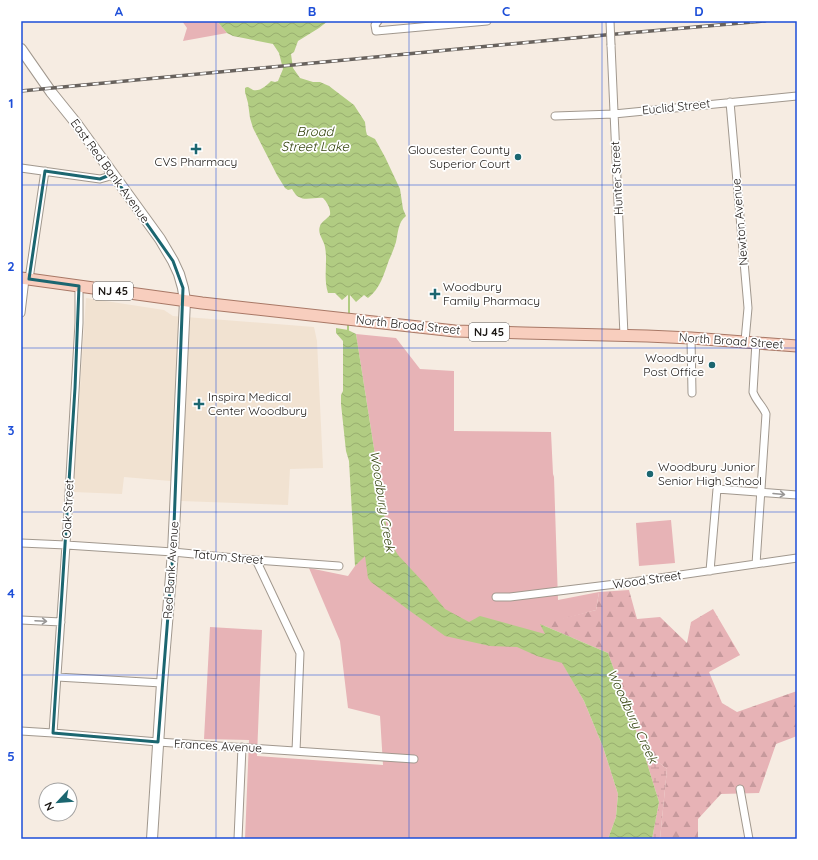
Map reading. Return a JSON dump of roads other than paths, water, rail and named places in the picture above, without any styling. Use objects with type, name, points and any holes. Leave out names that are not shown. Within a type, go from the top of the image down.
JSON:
[{"type":"main road","name":"North Broad Street","points":[[25,279],[185,301],[332,318],[474,332],[624,335],[691,338],[797,346]]},
{"type":"street","points":[[378,21],[375,25],[376,31],[487,21]]},
{"type":"street","name":"Hunter Street","points":[[610,21],[624,335]]},
{"type":"street","name":"East Red Bank Avenue","points":[[21,49],[160,239],[173,260],[179,274],[185,301]]},
{"type":"street","name":"Euclid Street","points":[[555,116],[614,114],[797,96]]},
{"type":"street","name":"Newton Avenue","points":[[730,102],[748,308],[753,392],[766,414],[756,564]]},
{"type":"street","points":[[21,168],[100,178],[107,177],[112,174]]},
{"type":"street","points":[[21,314],[25,279],[45,171]]},
{"type":"street","name":"Oak Street","points":[[53,733],[79,323],[79,286]]},
{"type":"street","name":"Red Bank Avenue","points":[[152,839],[162,683],[173,552],[185,301]]},
{"type":"street","points":[[691,338],[692,393]]},
{"type":"street","points":[[710,570],[717,489],[797,495]]},
{"type":"street","name":"Tatum Street","points":[[21,544],[66,545],[173,552],[339,566]]},
{"type":"street","name":"Wood Street","points":[[496,597],[510,597],[632,582],[797,558]]},
{"type":"street","points":[[256,560],[300,653],[296,751]]},
{"type":"street","points":[[21,620],[61,622]]},
{"type":"street","points":[[57,677],[162,683]]},
{"type":"street","name":"Frances Avenue","points":[[21,731],[242,748],[414,759]]},
{"type":"street","points":[[238,839],[242,748]]},
{"type":"street","points":[[740,789],[749,839]]},
{"type":"water","name":"Broad Street Lake","points":[[217,21],[328,21],[298,41],[294,52],[291,54],[293,68],[300,78],[313,82],[320,82],[329,86],[354,105],[365,122],[367,135],[375,139],[400,189],[403,209],[406,216],[400,224],[396,242],[381,281],[376,290],[368,298],[364,295],[356,302],[349,294],[342,300],[335,293],[328,293],[326,281],[326,253],[319,229],[322,223],[330,215],[330,210],[323,198],[301,198],[297,196],[292,189],[288,190],[285,188],[253,128],[245,88],[248,87],[253,90],[258,90],[263,88],[271,81],[278,81],[283,69],[279,53],[273,44],[233,36],[227,33]]},
{"type":"water","points":[[336,328],[348,330],[356,334],[387,531],[385,534],[398,555],[425,584],[445,609],[469,622],[480,616],[545,634],[540,624],[608,653],[643,750],[659,802],[652,839],[608,839],[616,817],[618,794],[603,747],[584,701],[562,663],[537,656],[517,647],[490,646],[445,636],[371,582],[368,578],[365,556],[355,566],[349,461],[346,451],[341,404],[341,395],[343,391],[343,341],[336,333]]},
{"type":"waterway","name":"Woodbury Creek","points":[[349,292],[349,316]]},
{"type":"waterway","name":"Woodbury Creek","points":[[348,322],[348,330]]},
{"type":"railway","points":[[21,91],[765,21]]},
{"type":"place","name":"CVS Pharmacy","points":[[196,149]]},
{"type":"place","name":"Gloucester County Superior Court","points":[[518,157]]},
{"type":"place","name":"Woodbury Family Pharmacy","points":[[435,294]]},
{"type":"place","name":"Woodbury Post Office","points":[[712,365]]},
{"type":"place","name":"Inspira Medical Center Woodbury","points":[[199,404]]},
{"type":"place","name":"Woodbury Junior Senior High School","points":[[650,474]]}]
